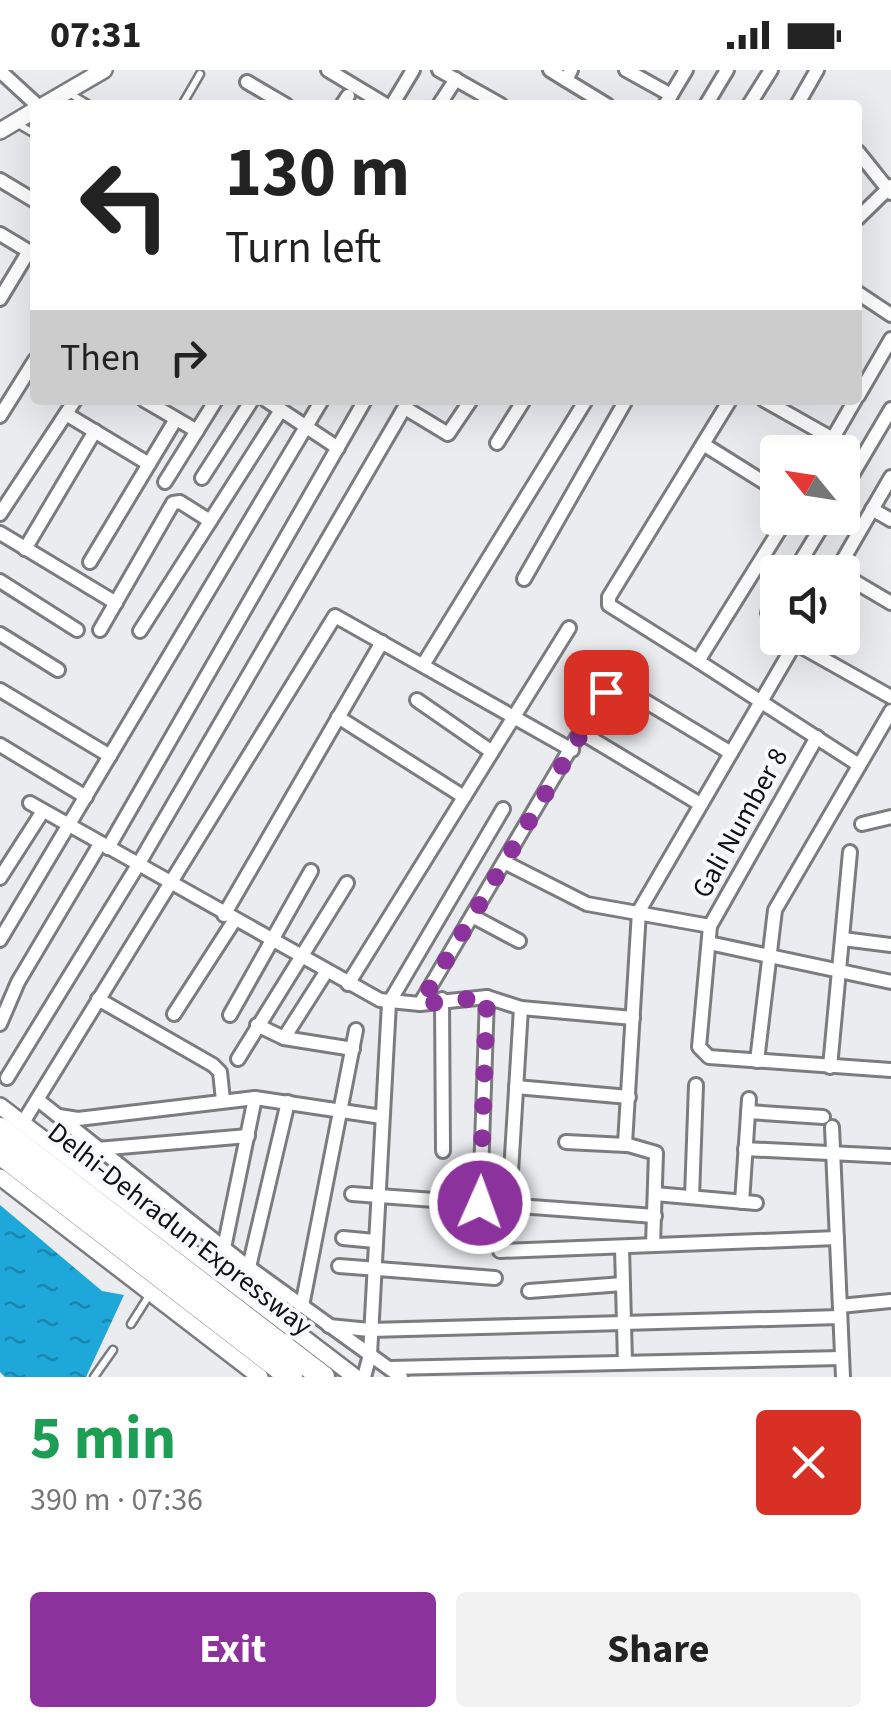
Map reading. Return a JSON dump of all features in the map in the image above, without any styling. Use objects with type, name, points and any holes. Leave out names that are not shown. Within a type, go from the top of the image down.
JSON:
[{"type":"highway","name":"Delhi-Dehradun Expressway","points":[[25,1115],[323,1377]]},
{"type":"highway","name":"Delhi-Dehradun Expressway","points":[[0,1153],[291,1377]]},
{"type":"street","points":[[53,100],[104,70]]},
{"type":"street","points":[[328,70],[380,100]]},
{"type":"street","points":[[392,100],[413,70]]},
{"type":"street","points":[[440,70],[482,100]]},
{"type":"street","points":[[550,70],[568,75],[600,100]]},
{"type":"street","points":[[626,70],[668,100],[686,70]]},
{"type":"street","points":[[709,100],[727,70]]},
{"type":"street","points":[[752,100],[771,70]]},
{"type":"street","points":[[800,100],[817,70]]},
{"type":"street","points":[[9,74],[30,100]]},
{"type":"street","points":[[442,100],[456,80]]},
{"type":"street","points":[[247,82],[278,100]]},
{"type":"street","points":[[6,124],[30,111]]},
{"type":"street","points":[[862,157],[890,189],[862,214]]},
{"type":"street","points":[[0,180],[30,198]]},
{"type":"street","points":[[0,234],[30,252]]},
{"type":"street","points":[[0,298],[30,256]]},
{"type":"street","points":[[862,296],[891,315]]},
{"type":"street","points":[[862,388],[891,338]]},
{"type":"street","points":[[0,416],[30,368]]},
{"type":"street","points":[[0,514],[72,405]]},
{"type":"street","points":[[152,405],[197,432]]},
{"type":"street","points":[[165,482],[213,405]]},
{"type":"street","points":[[202,478],[249,405]]},
{"type":"street","points":[[274,405],[338,448]]},
{"type":"street","points":[[0,940],[319,405]]},
{"type":"street","points":[[0,1024],[18,982],[104,846],[363,405]]},
{"type":"street","points":[[7,1078],[138,865],[406,405]]},
{"type":"street","points":[[408,405],[450,433],[469,405]]},
{"type":"street","points":[[497,444],[521,405]]},
{"type":"street","points":[[423,666],[583,405]]},
{"type":"street","points":[[524,579],[623,405]]},
{"type":"street","points":[[727,405],[608,601],[859,765]]},
{"type":"street","points":[[772,405],[824,435]]},
{"type":"street","points":[[835,435],[852,405]]},
{"type":"street","points":[[860,462],[891,409]]},
{"type":"street","points":[[140,631],[281,410]]},
{"type":"street","points":[[66,414],[149,464]]},
{"type":"street","points":[[90,562],[176,419]]},
{"type":"street","points":[[26,548],[95,432]]},
{"type":"street","points":[[703,444],[760,480]]},
{"type":"street","points":[[848,555],[891,477]]},
{"type":"street","points":[[100,630],[173,503],[180,502],[210,521]]},
{"type":"street","points":[[872,509],[891,520]]},
{"type":"street","points":[[0,533],[116,602]]},
{"type":"street","points":[[698,660],[776,535]]},
{"type":"street","points":[[0,581],[77,630]]},
{"type":"street","points":[[860,585],[891,603]]},
{"type":"street","points":[[25,1115],[336,616],[572,750]]},
{"type":"street","points":[[348,984],[569,628]]},
{"type":"street","points":[[0,634],[58,670]]},
{"type":"street","points":[[174,1014],[382,642]]},
{"type":"street","points":[[626,1145],[639,910],[787,655]]},
{"type":"street","points":[[821,655],[891,696]]},
{"type":"street","points":[[420,1004],[621,663]]},
{"type":"street","points":[[612,680],[730,753]]},
{"type":"street","points":[[0,690],[110,756]]},
{"type":"street","points":[[417,700],[492,752]]},
{"type":"street","points":[[891,710],[774,910],[756,1061],[891,1070]]},
{"type":"street","points":[[338,717],[464,797]]},
{"type":"street","points":[[582,733],[700,804]]},
{"type":"street","name":"Gali Number 8","points":[[756,1061],[701,1053],[698,1030],[710,926],[817,738]]},
{"type":"street","points":[[0,745],[86,797]]},
{"type":"street","points":[[30,803],[268,941],[389,1002],[420,1004],[487,997],[521,1008],[633,1018]]},
{"type":"street","points":[[365,1368],[389,1002],[503,809]]},
{"type":"street","points":[[0,878],[43,810]]},
{"type":"street","points":[[862,824],[891,817]]},
{"type":"street","points":[[830,1066],[850,852]]},
{"type":"street","points":[[504,862],[587,904],[639,910],[710,926]]},
{"type":"street","points":[[230,1015],[311,870]]},
{"type":"street","points":[[238,1060],[347,883]]},
{"type":"street","points":[[472,916],[520,941]]},
{"type":"street","points":[[843,939],[891,946]]},
{"type":"street","points":[[709,944],[891,982]]},
{"type":"street","points":[[284,1038],[326,972]]},
{"type":"street","points":[[480,1203],[487,997]]},
{"type":"street","points":[[98,999],[214,1065],[220,1072],[223,1100]]},
{"type":"street","points":[[442,999],[442,1151]]},
{"type":"street","points":[[508,1205],[521,1008]]},
{"type":"street","points":[[257,1025],[284,1038],[353,1049]]},
{"type":"street","points":[[302,1306],[356,1030]]},
{"type":"street","points":[[692,1197],[696,1085]]},
{"type":"street","points":[[516,1087],[628,1096]]},
{"type":"street","points":[[25,1115],[78,1119],[254,1098],[382,1117]]},
{"type":"street","points":[[224,1248],[254,1098]]},
{"type":"street","points":[[248,1267],[288,1102]]},
{"type":"street","points":[[0,1106],[25,1115],[365,1368],[629,1367],[842,1358]]},
{"type":"street","points":[[656,1194],[749,1202],[745,1149],[748,1106],[828,1122],[834,1155],[843,1377]]},
{"type":"street","points":[[59,1116],[248,1267],[329,1326],[365,1368]]},
{"type":"street","points":[[97,1148],[248,1136]]},
{"type":"street","points":[[566,1142],[626,1145],[655,1151],[653,1245]]},
{"type":"street","points":[[745,1149],[891,1156]]},
{"type":"street","points":[[0,1177],[260,1377]]},
{"type":"street","points":[[352,1194],[655,1216]]},
{"type":"street","points":[[343,1238],[375,1241]]},
{"type":"street","points":[[500,1251],[837,1238]]},
{"type":"street","points":[[622,1246],[629,1367]]},
{"type":"street","points":[[339,1266],[496,1278]]},
{"type":"street","points":[[529,1291],[623,1284]]},
{"type":"street","points":[[329,1326],[370,1330],[624,1323],[840,1312],[891,1301]]},
{"type":"street","points":[[388,1368],[401,1377]]},
{"type":"lane","points":[[185,100],[200,74]]},
{"type":"lane","points":[[68,92],[81,100]]},
{"type":"lane","points":[[6,124],[30,132]]},
{"type":"lane","points":[[131,1324],[150,1293]]},
{"type":"lane","points":[[94,1377],[113,1350]]},
{"type":"water","points":[[0,1205],[102,1291],[124,1295],[86,1377],[5,1377],[0,1372]]},
{"type":"route","points":[[480,1203],[487,997],[420,1004],[606,692]]}]
